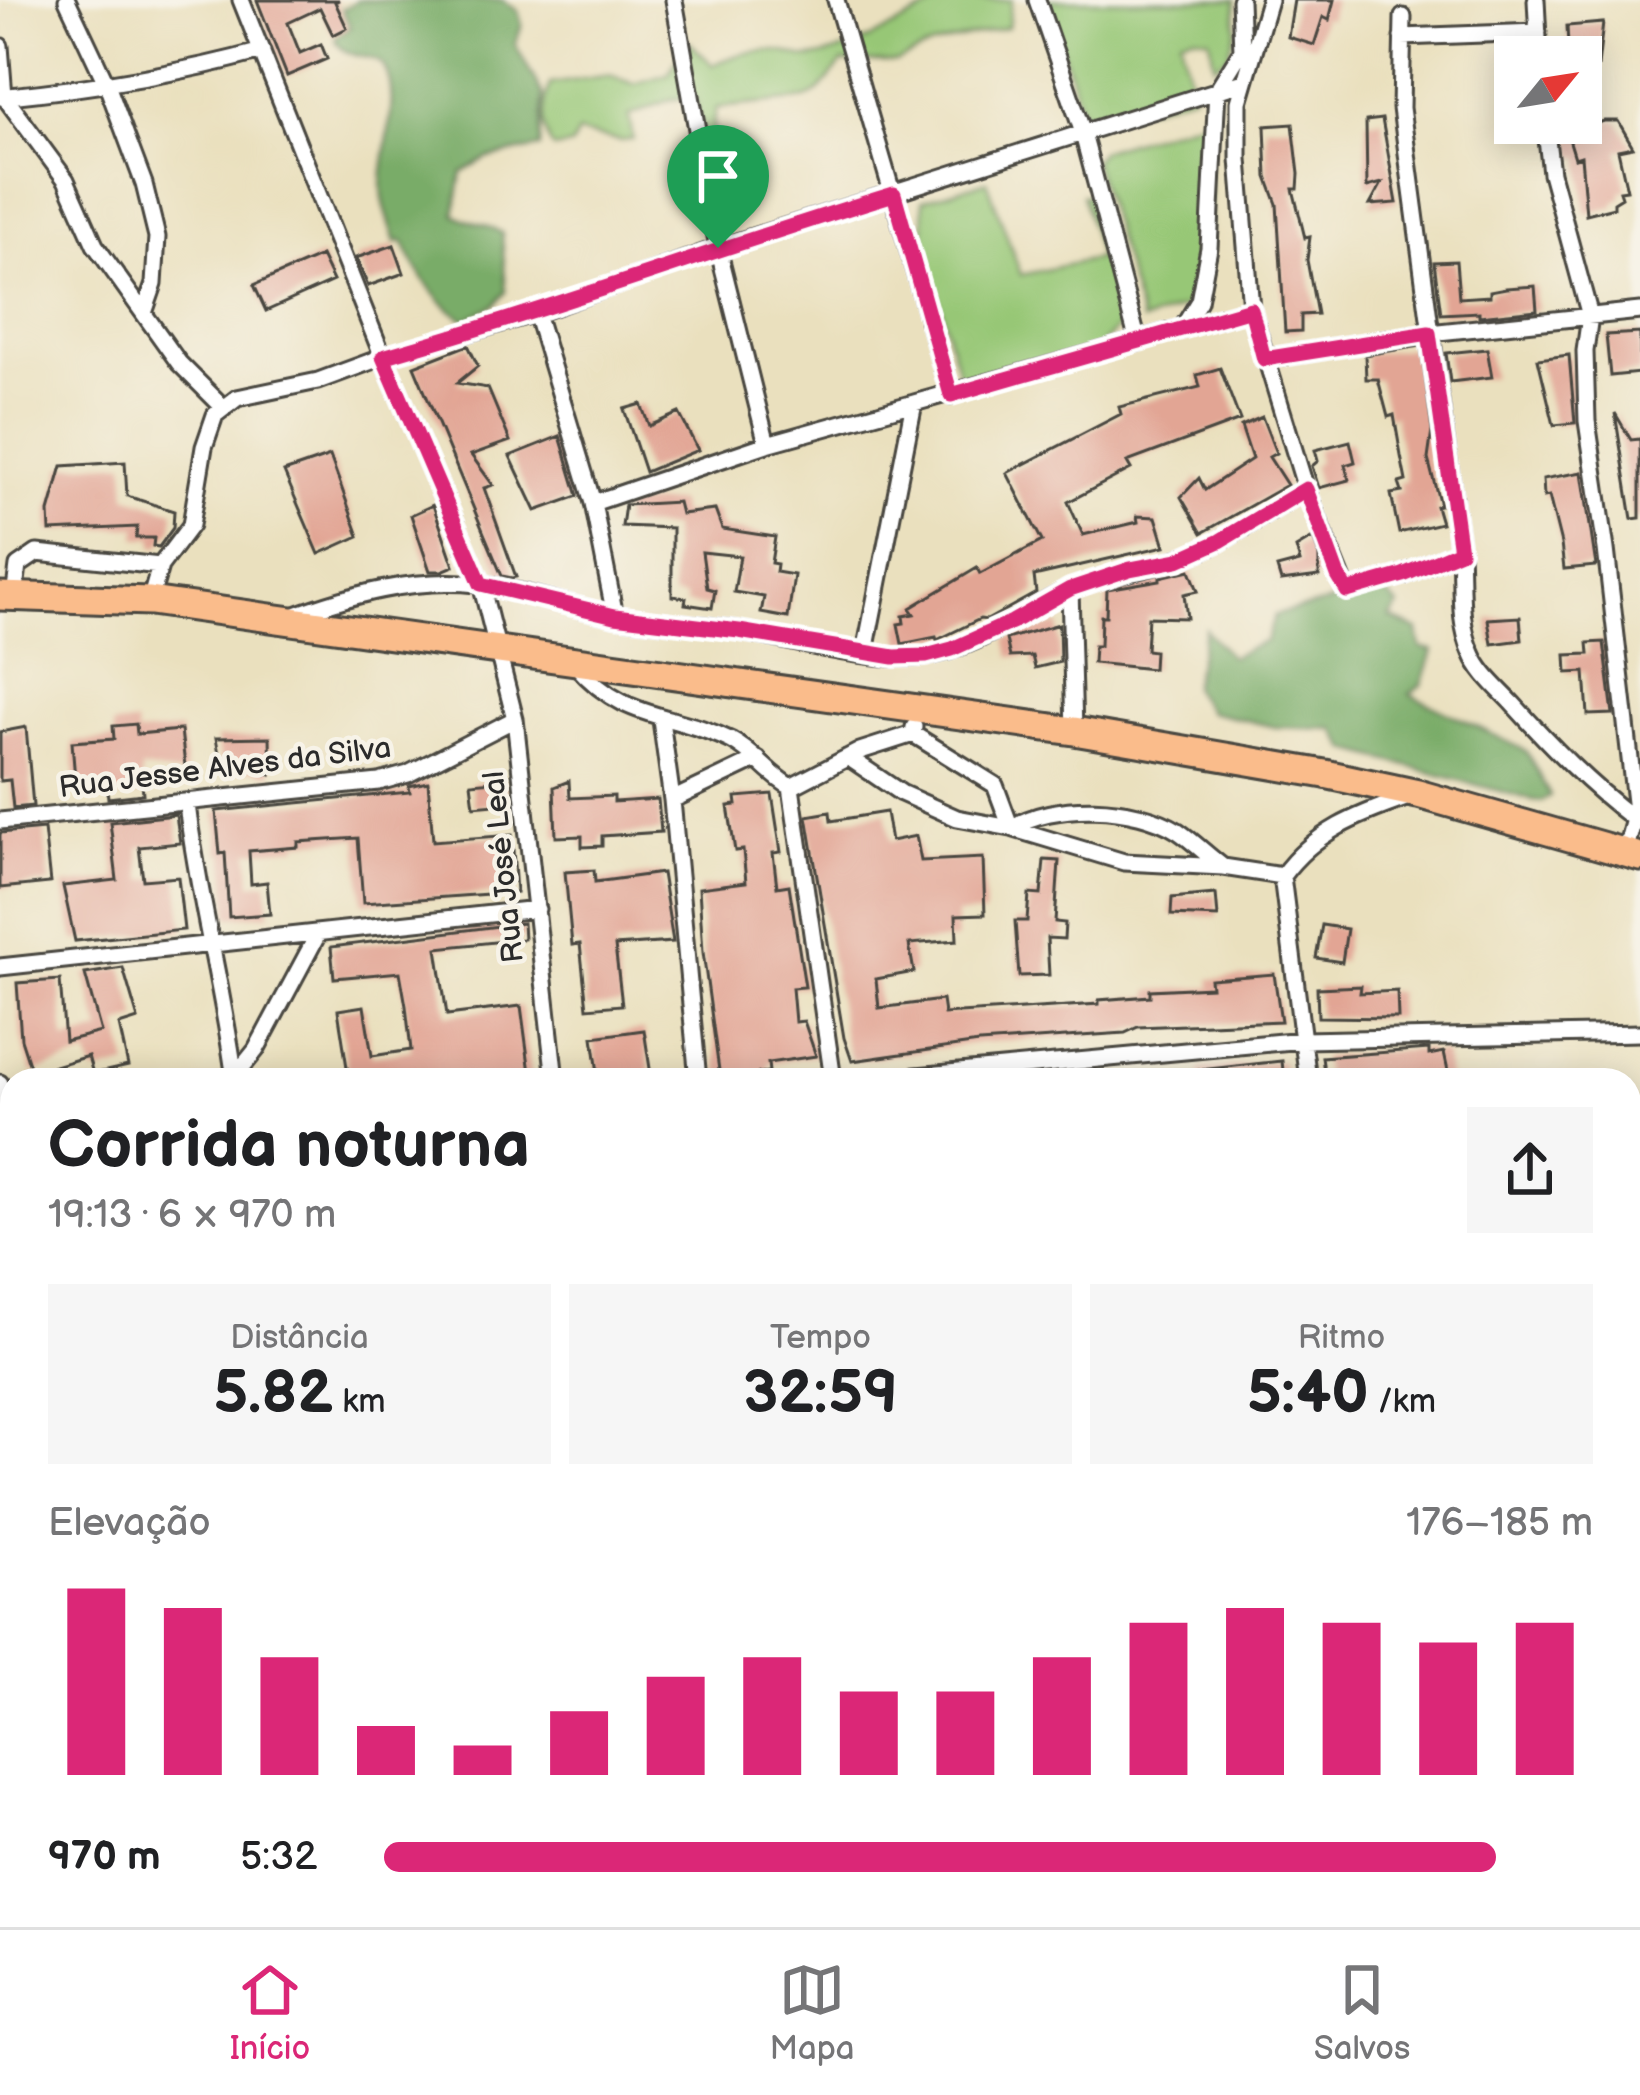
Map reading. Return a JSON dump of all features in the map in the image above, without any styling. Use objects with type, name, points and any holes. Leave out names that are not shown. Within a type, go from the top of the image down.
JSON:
[{"type":"highway","points":[[5,596],[149,601],[572,660],[915,722],[1074,730],[1418,794],[1633,854]]},
{"type":"street","points":[[67,0],[107,85],[144,184],[157,237],[154,284],[144,313]]},
{"type":"street","name":"Rua José Leal","points":[[242,0],[383,357],[481,584],[515,719],[554,1068]]},
{"type":"street","points":[[674,0],[718,248],[766,444]]},
{"type":"street","points":[[836,0],[951,395]]},
{"type":"street","points":[[1037,0],[1082,130],[1138,342]]},
{"type":"street","points":[[1182,329],[1198,302],[1209,248],[1217,90],[1242,50],[1240,0]]},
{"type":"street","points":[[1268,0],[1239,102],[1239,158],[1251,309],[1306,489],[1347,591],[1403,575],[1460,551]]},
{"type":"street","points":[[1536,0],[1538,36]]},
{"type":"street","points":[[1403,17],[1401,108],[1472,653],[1490,680],[1556,752],[1588,784],[1637,820]]},
{"type":"street","points":[[1402,37],[1538,32]]},
{"type":"street","points":[[0,46],[2,97],[66,180],[94,245],[179,363],[224,408]]},
{"type":"street","points":[[2,97],[193,70],[262,50]]},
{"type":"street","points":[[149,601],[160,566],[191,525],[204,448],[215,415],[237,398],[318,381],[536,313],[718,248],[1244,82]]},
{"type":"street","points":[[1548,144],[1590,316],[1585,351],[1587,421],[1637,820],[1633,854]]},
{"type":"street","points":[[593,503],[766,444],[1251,309]]},
{"type":"street","points":[[1264,359],[1429,333],[1640,311]]},
{"type":"street","points":[[536,313],[593,503],[615,616]]},
{"type":"street","points":[[865,652],[914,403]]},
{"type":"street","points":[[286,619],[337,599],[384,590],[440,582],[481,584],[615,616],[894,657],[926,656],[1012,622],[1070,589],[1130,569],[1178,560],[1220,541],[1306,489]]},
{"type":"street","points":[[5,596],[18,566],[37,553],[160,566]]},
{"type":"street","points":[[1070,589],[1074,730]]},
{"type":"street","points":[[572,660],[594,686],[633,709],[712,732],[758,759],[791,787],[831,1068]]},
{"type":"street","name":"Rua Jesse Alves da Silva","points":[[0,821],[379,782],[408,774],[515,719]]},
{"type":"street","points":[[661,720],[697,1068]]},
{"type":"street","points":[[791,787],[915,722],[994,785],[1011,829]]},
{"type":"street","points":[[848,757],[927,807],[957,818],[1124,862],[1223,867],[1282,876]]},
{"type":"street","points":[[672,800],[758,759]]},
{"type":"street","points":[[1306,1068],[1282,876],[1299,852],[1338,824],[1418,794]]},
{"type":"street","points":[[188,804],[208,946],[234,1068]]},
{"type":"street","points":[[1011,829],[1031,816],[1068,811],[1131,815],[1179,832],[1223,867]]},
{"type":"street","points":[[0,967],[537,909]]},
{"type":"street","points":[[242,1068],[318,934]]},
{"type":"street","points":[[1002,1068],[1303,1040],[1640,1033]]},
{"type":"green space","points":[[358,0],[503,0],[518,11],[522,25],[515,44],[543,95],[540,148],[489,158],[462,173],[455,214],[502,233],[506,292],[494,305],[466,320],[436,296],[403,241],[396,242],[382,183],[391,113],[389,81],[380,62],[348,52],[336,42],[350,27],[342,9]]},
{"type":"green space","points":[[950,0],[1012,0],[1008,27],[933,46],[897,62],[842,63],[806,99],[717,108],[713,123],[717,152],[707,157],[695,98],[671,99],[629,116],[633,139],[578,133],[571,146],[553,149],[546,133],[544,109],[550,84],[610,75],[634,84],[668,74],[688,41],[713,65],[759,51],[819,57],[862,43]]},
{"type":"green space","points":[[1046,0],[1235,0],[1236,29],[1228,56],[1214,65],[1210,38],[1181,38],[1193,94],[1086,125]]},
{"type":"green space","points":[[1205,119],[1210,214],[1199,284],[1190,305],[1142,322],[1093,160],[1102,150]]},
{"type":"green space","points":[[987,181],[1021,275],[1099,258],[1082,195],[1091,196],[1127,318],[1093,353],[961,384],[924,246],[923,200]]},
{"type":"green space","points":[[1383,590],[1399,606],[1390,618],[1418,630],[1421,648],[1433,651],[1422,685],[1410,694],[1526,751],[1550,796],[1540,802],[1348,750],[1335,729],[1275,727],[1209,712],[1192,688],[1205,629],[1230,657],[1266,641],[1275,615]]},
{"type":"building","points":[[257,0],[339,0],[335,2],[347,28],[333,35],[320,8],[288,23],[300,53],[321,44],[327,59],[287,76]]},
{"type":"building","points":[[1294,0],[1334,0],[1314,45],[1288,37]]},
{"type":"building","points":[[1603,23],[1601,36],[1568,36],[1567,26]]},
{"type":"building","points":[[1382,119],[1397,203],[1370,205],[1382,183],[1367,187],[1366,121]]},
{"type":"building","points":[[1618,121],[1633,147],[1618,150],[1627,190],[1620,191],[1622,197],[1614,207],[1586,214],[1581,156],[1575,158],[1571,144],[1602,144],[1602,122]]},
{"type":"building","points":[[1293,124],[1299,174],[1298,189],[1293,189],[1305,238],[1310,237],[1307,260],[1317,314],[1301,315],[1301,331],[1285,332],[1277,204],[1267,177],[1265,126]]},
{"type":"building","points":[[394,245],[404,273],[368,286],[356,258]]},
{"type":"building","points":[[321,256],[333,281],[266,311],[254,285]]},
{"type":"building","points":[[1456,261],[1459,298],[1535,286],[1537,310],[1441,314],[1434,262]]},
{"type":"building","points":[[1640,333],[1640,373],[1610,376],[1606,335]]},
{"type":"building","points":[[468,345],[478,366],[457,383],[488,388],[510,441],[471,455],[493,485],[484,488],[516,577],[512,578],[502,576],[414,366]]},
{"type":"building","points":[[1421,346],[1432,431],[1428,459],[1441,523],[1399,533],[1391,494],[1402,492],[1399,483],[1406,481],[1394,415],[1388,417],[1378,379],[1366,379],[1365,355]]},
{"type":"building","points":[[1487,349],[1492,377],[1450,382],[1446,353]]},
{"type":"building","points":[[1569,355],[1575,423],[1554,425],[1538,359]]},
{"type":"building","points":[[1220,368],[1240,420],[1127,462],[1131,469],[1068,502],[1083,535],[1138,522],[1137,516],[1156,517],[1165,546],[1034,576],[1036,593],[987,620],[937,640],[902,644],[898,624],[904,623],[903,616],[914,614],[910,608],[977,568],[980,574],[1042,541],[1007,473],[1121,414],[1119,407],[1200,387],[1197,375]]},
{"type":"building","points":[[641,404],[649,426],[679,413],[698,450],[645,472],[624,409]]},
{"type":"building","points":[[1615,413],[1631,440],[1640,439],[1640,518],[1632,519]]},
{"type":"building","points":[[1262,417],[1276,453],[1269,457],[1287,485],[1202,533],[1181,497],[1199,478],[1205,490],[1252,459],[1241,426]]},
{"type":"building","points":[[560,436],[578,496],[536,511],[510,456]]},
{"type":"building","points":[[1350,441],[1355,462],[1345,465],[1349,480],[1319,488],[1312,466],[1318,461],[1315,450]]},
{"type":"building","points":[[330,456],[359,536],[319,554],[284,472]]},
{"type":"building","points":[[125,462],[127,496],[174,511],[173,528],[159,547],[153,546],[154,538],[136,538],[137,527],[50,531],[49,512],[62,466]]},
{"type":"building","points":[[1582,472],[1596,566],[1564,569],[1543,479]]},
{"type":"building","points":[[678,502],[681,514],[715,510],[722,529],[775,537],[771,563],[777,564],[776,572],[794,575],[788,618],[761,613],[764,597],[734,592],[740,556],[702,552],[707,588],[715,590],[712,608],[685,604],[686,598],[672,596],[672,528],[622,526],[625,505]]},
{"type":"building","points":[[433,505],[454,566],[442,571],[430,571],[411,515]]},
{"type":"building","points":[[1313,538],[1319,576],[1281,581],[1277,568],[1300,562],[1296,548]]},
{"type":"building","points":[[1190,570],[1198,591],[1184,594],[1187,618],[1148,617],[1146,650],[1154,651],[1153,669],[1093,663],[1094,646],[1100,646],[1101,616],[1106,616],[1107,589]]},
{"type":"building","points":[[1520,617],[1522,640],[1492,644],[1488,619]]},
{"type":"building","points":[[1059,624],[1060,662],[1035,668],[1032,656],[1010,657],[1006,639]]},
{"type":"building","points":[[1604,642],[1613,714],[1588,715],[1585,672],[1567,673],[1566,655],[1589,654],[1588,643]]},
{"type":"building","points":[[136,724],[137,734],[181,730],[186,775],[141,769],[143,794],[108,798],[107,788],[76,791],[72,742],[114,739],[113,726]]},
{"type":"building","points":[[26,727],[33,806],[13,808],[10,780],[0,781],[0,732]]},
{"type":"building","points":[[270,737],[271,775],[250,769],[222,770],[216,738]]},
{"type":"building","points":[[505,780],[507,803],[474,806],[471,783]]},
{"type":"building","points":[[569,781],[570,798],[658,799],[661,832],[602,836],[602,846],[582,847],[582,836],[556,837],[554,787]]},
{"type":"building","points":[[428,782],[433,841],[512,835],[516,892],[363,903],[358,838],[298,842],[298,847],[249,851],[251,884],[267,882],[270,914],[229,917],[225,853],[220,854],[216,811],[410,792],[409,786]]},
{"type":"building","points":[[772,794],[781,852],[773,853],[777,887],[789,885],[805,987],[792,988],[795,1022],[804,1021],[816,1056],[768,1063],[769,1068],[719,1068],[703,952],[699,888],[746,882],[743,850],[735,851],[728,806],[737,805],[736,797]]},
{"type":"building","points":[[830,812],[831,821],[886,812],[891,841],[916,836],[921,861],[983,858],[985,914],[956,915],[957,940],[909,944],[914,972],[876,979],[879,1008],[942,1000],[944,1014],[1099,1004],[1099,1000],[1150,996],[1150,990],[1211,987],[1210,979],[1274,974],[1281,1021],[1138,1027],[1125,1033],[979,1043],[852,1061],[844,1038],[807,816]]},
{"type":"building","points":[[176,815],[180,843],[139,847],[143,880],[178,877],[184,930],[75,941],[63,886],[117,880],[110,822]]},
{"type":"building","points":[[44,829],[50,883],[0,888],[0,833]]},
{"type":"building","points":[[1044,860],[1059,861],[1055,922],[1065,923],[1064,939],[1047,938],[1049,975],[1019,976],[1015,921],[1027,921],[1029,894],[1041,895]]},
{"type":"building","points":[[594,870],[595,882],[662,873],[673,942],[615,946],[622,1005],[587,1008],[580,944],[572,945],[565,872]]},
{"type":"building","points":[[1216,894],[1218,917],[1171,915],[1172,898]]},
{"type":"building","points":[[523,923],[524,939],[437,948],[447,1015],[521,1006],[529,1068],[347,1068],[338,1010],[364,1006],[372,1056],[411,1050],[406,1006],[400,972],[334,978],[331,947]]},
{"type":"building","points":[[1322,925],[1347,929],[1342,962],[1316,958]]},
{"type":"building","points":[[123,968],[138,1019],[119,1025],[128,1066],[91,1068],[88,1056],[48,1068],[30,1068],[21,1039],[17,983],[60,980],[65,1041],[101,1032],[85,974]]},
{"type":"building","points":[[1361,986],[1360,993],[1397,991],[1398,1018],[1318,1017],[1317,988]]},
{"type":"building","points":[[644,1030],[650,1068],[597,1068],[593,1037]]},
{"type":"building","points":[[1429,1049],[1429,1055],[1444,1052],[1447,1068],[1323,1068],[1322,1057]]},
{"type":"building","points":[[1282,1061],[1283,1068],[1217,1068]]},
{"type":"route","points":[[894,194],[951,395],[1251,309],[1264,359],[1429,333],[1460,551],[1403,575],[1347,591],[1306,489],[1220,541],[1178,560],[1130,569],[1070,589],[1012,622],[926,656],[894,657],[615,616],[481,584],[383,357],[536,313],[718,248],[894,194]]}]
